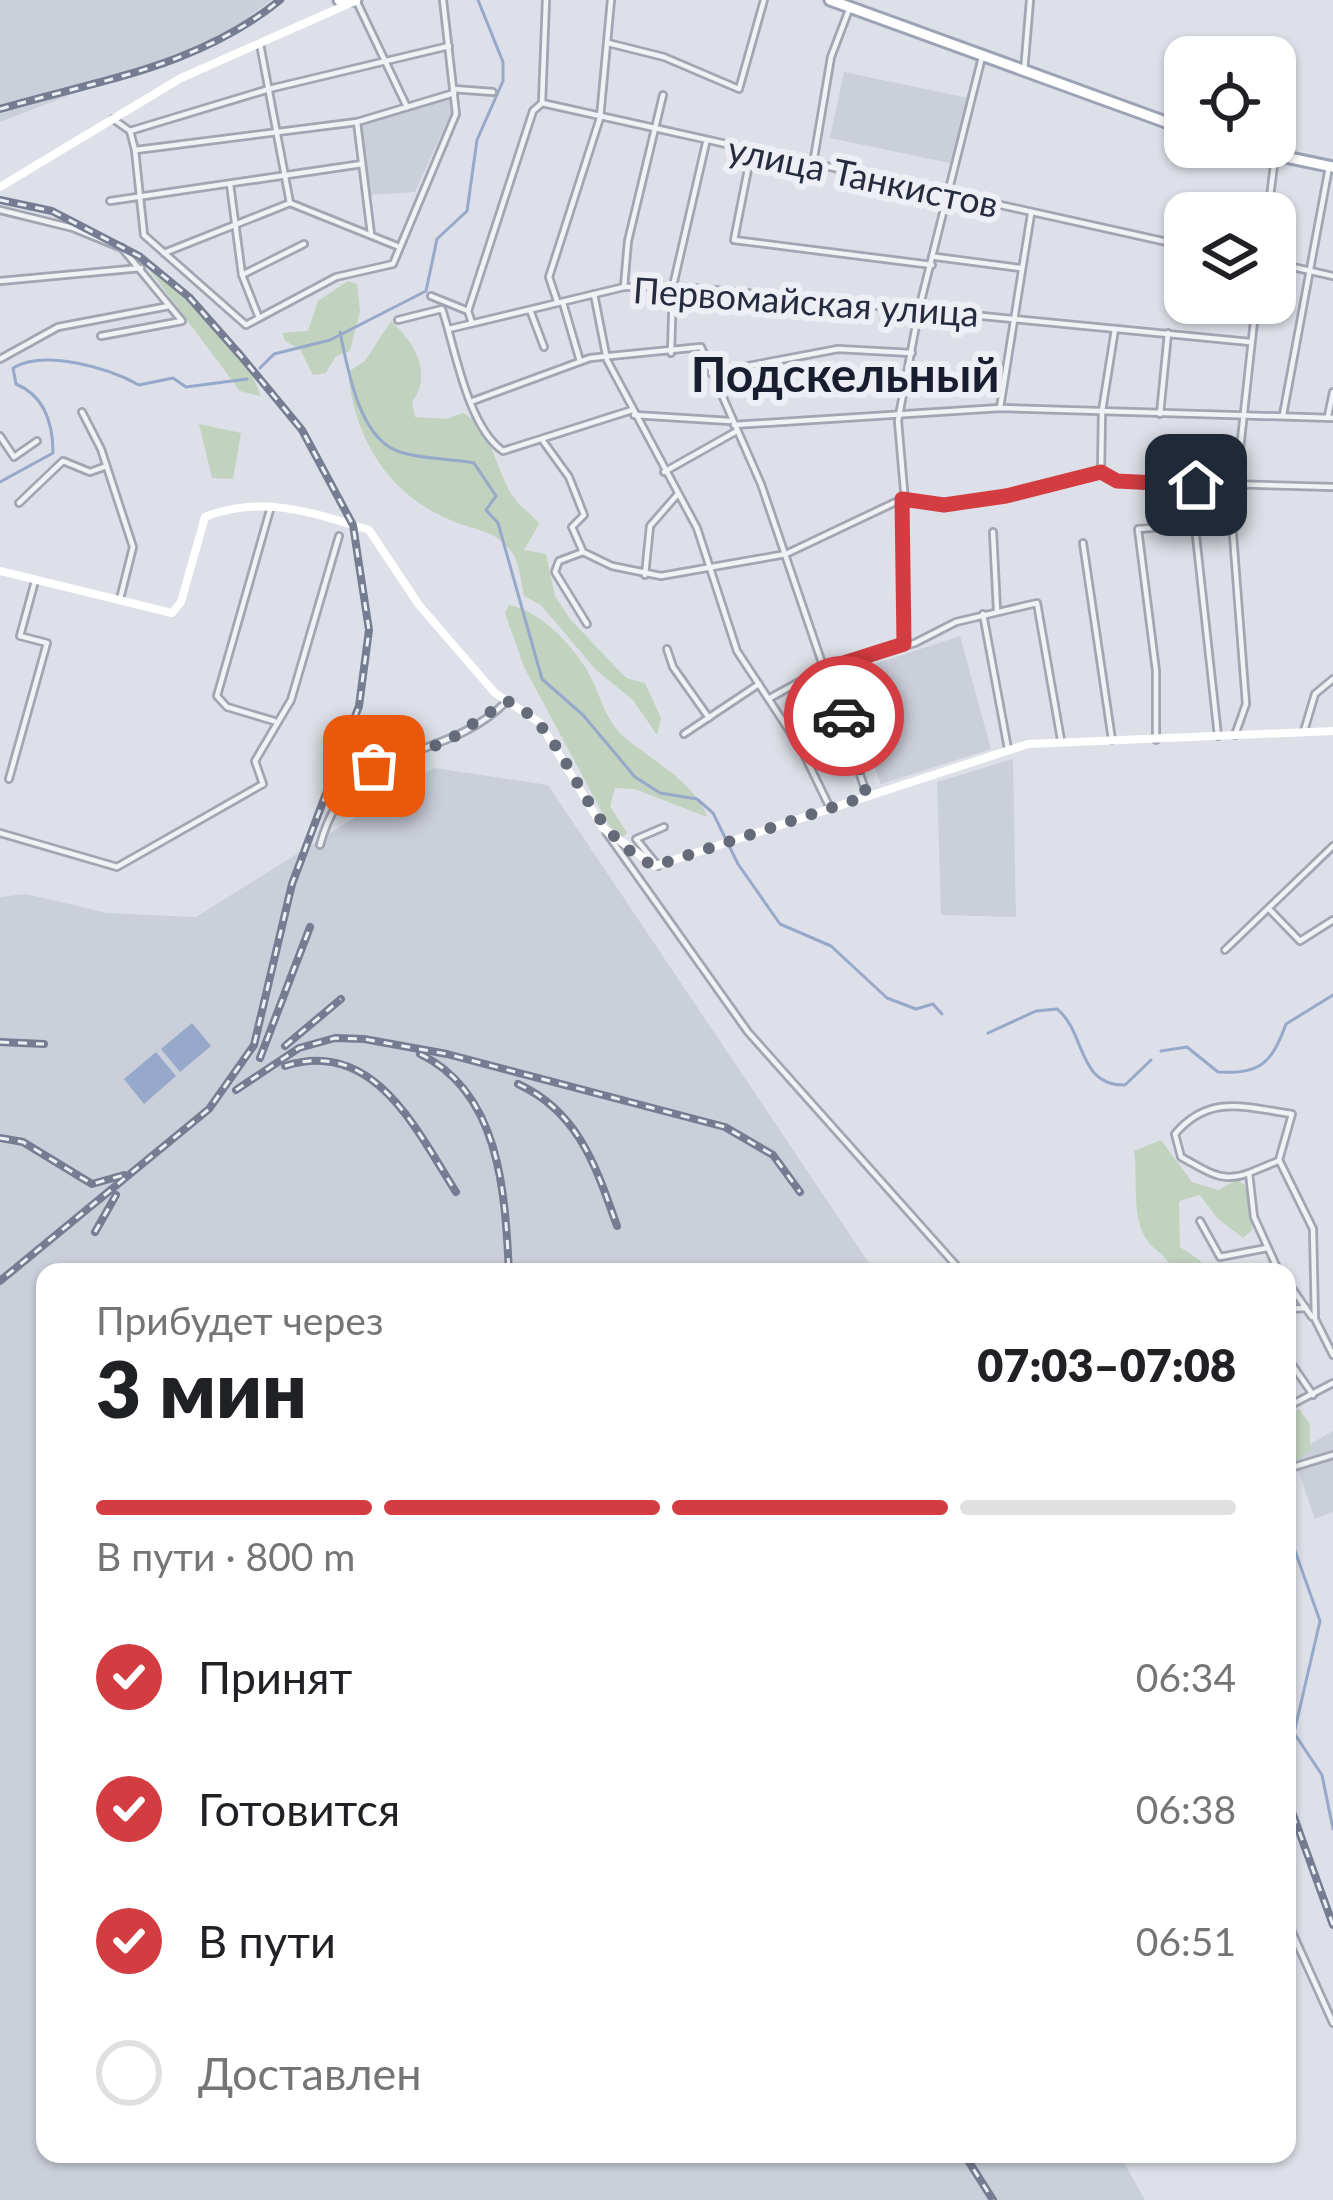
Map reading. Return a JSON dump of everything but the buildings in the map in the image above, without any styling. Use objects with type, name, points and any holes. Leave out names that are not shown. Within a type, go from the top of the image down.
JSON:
[{"type":"main road","points":[[335,0],[356,0]]},
{"type":"main road","points":[[830,0],[1164,122]]},
{"type":"main road","points":[[1296,161],[1331,167]]},
{"type":"street","points":[[311,20],[335,0]]},
{"type":"street","points":[[0,188],[181,78],[356,0],[381,63],[406,107]]},
{"type":"street","points":[[112,118],[130,131],[143,234],[240,324],[259,318],[336,278],[393,265],[455,118],[443,0]]},
{"type":"street","points":[[472,323],[468,310],[533,111],[542,103],[546,0]]},
{"type":"street","points":[[539,308],[601,118],[611,0]]},
{"type":"street","points":[[608,43],[664,57],[739,89],[764,0]]},
{"type":"street","points":[[1024,73],[1030,0]]},
{"type":"street","points":[[813,164],[831,57],[850,7]]},
{"type":"street","points":[[260,44],[290,203]]},
{"type":"street","points":[[130,131],[269,89],[449,46]]},
{"type":"street","points":[[904,644],[899,414],[919,309],[936,257],[982,57]]},
{"type":"street","points":[[135,151],[357,122],[454,91],[493,92]]},
{"type":"street","points":[[624,287],[628,242],[663,95]]},
{"type":"street","name":"улица Танкистов","points":[[542,103],[1164,242]]},
{"type":"street","points":[[357,122],[371,235]]},
{"type":"street","points":[[671,352],[673,286],[706,143]]},
{"type":"street","points":[[752,152],[734,240],[932,265]]},
{"type":"street","points":[[110,201],[362,164]]},
{"type":"street","points":[[1283,415],[1331,167]]},
{"type":"street","points":[[230,184],[242,274],[259,318]]},
{"type":"street","points":[[164,253],[290,203],[398,247]]},
{"type":"street","points":[[0,210],[122,248],[182,321],[101,336]]},
{"type":"street","points":[[1000,407],[1031,214]]},
{"type":"street","points":[[242,274],[304,244]]},
{"type":"street","points":[[936,257],[1022,268]]},
{"type":"street","points":[[0,281],[141,268]]},
{"type":"street","points":[[1296,268],[1333,276]]},
{"type":"street","points":[[548,282],[560,302],[580,361]]},
{"type":"street","name":"Первомайская улица","points":[[448,328],[624,287],[673,286],[1250,342]]},
{"type":"street","points":[[594,294],[606,356],[712,566],[729,634],[802,750],[830,808]]},
{"type":"street","points":[[430,296],[468,310]]},
{"type":"street","points":[[158,326],[168,307]]},
{"type":"street","points":[[0,359],[58,327],[168,307]]},
{"type":"street","points":[[398,320],[442,309],[448,344],[483,431],[503,451],[633,413],[732,426],[1000,407],[1330,418],[1333,392]]},
{"type":"street","points":[[530,310],[544,347]]},
{"type":"street","points":[[1235,735],[1246,704],[1232,522],[1253,324]]},
{"type":"street","points":[[1101,472],[1102,411],[1116,327]]},
{"type":"street","points":[[1160,414],[1168,333]]},
{"type":"street","points":[[472,401],[580,361],[701,346],[786,554],[848,727],[867,796]]},
{"type":"street","points":[[711,373],[838,349],[912,352]]},
{"type":"street","points":[[82,412],[133,548],[118,603]]},
{"type":"street","points":[[664,472],[732,426]]},
{"type":"street","points":[[0,436],[14,457],[37,441]]},
{"type":"street","points":[[543,441],[569,477],[584,514],[584,520],[572,526],[583,552]]},
{"type":"street","points":[[19,503],[63,461],[90,472],[104,467]]},
{"type":"street","points":[[587,624],[555,572],[559,561],[583,552],[645,574],[712,566],[786,554],[902,499],[944,505],[1006,496],[1101,472],[1117,481],[1333,488]]},
{"type":"street","points":[[645,574],[650,526],[677,495]]},
{"type":"street","points":[[271,504],[217,696],[227,707],[277,721]]},
{"type":"street","points":[[0,571],[172,613],[181,602],[205,518],[237,506],[271,504],[374,533],[418,605],[507,701],[540,723],[603,828],[748,1032],[954,1263]]},
{"type":"street","points":[[1156,740],[1156,671],[1138,530],[1232,522]]},
{"type":"street","points":[[1195,526],[1218,736]]},
{"type":"street","points":[[993,532],[998,610]]},
{"type":"street","points":[[0,833],[117,867],[263,784],[255,761],[291,700],[339,536]]},
{"type":"street","points":[[1083,543],[1112,740]]},
{"type":"street","points":[[9,779],[46,643],[20,636],[35,581]]},
{"type":"street","points":[[770,698],[828,668],[983,614],[1036,603],[1061,741]]},
{"type":"street","points":[[983,614],[1008,749]]},
{"type":"street","points":[[667,649],[673,667],[710,718]]},
{"type":"street","points":[[1304,730],[1317,690],[1333,679]]},
{"type":"street","points":[[684,734],[759,684]]},
{"type":"street","points":[[320,845],[330,818],[369,768],[446,742],[507,701]]},
{"type":"street","points":[[802,750],[848,727]]},
{"type":"street","points":[[603,828],[645,862],[658,866],[1008,749],[1061,741],[1333,730]]},
{"type":"street","points":[[658,866],[636,838],[664,826]]},
{"type":"street","points":[[1225,950],[1333,846]]},
{"type":"street","points":[[1270,910],[1300,941],[1333,920]]},
{"type":"street","points":[[1279,1160],[1225,1180],[1181,1157],[1174,1134],[1193,1114],[1216,1104],[1292,1114],[1279,1160],[1313,1229],[1316,1322]]},
{"type":"street","points":[[1249,1173],[1250,1206],[1274,1263]]},
{"type":"street","points":[[1200,1221],[1220,1257],[1267,1249]]},
{"type":"street","points":[[1296,1294],[1333,1355]]},
{"type":"street","points":[[1296,1309],[1306,1308]]},
{"type":"street","points":[[1296,1370],[1313,1395]]},
{"type":"street","points":[[1296,1403],[1333,1383]]},
{"type":"street","points":[[1296,1465],[1333,1455]]},
{"type":"street","points":[[1296,1941],[1333,2023]]},
{"type":"shaded area","points":[[0,0],[271,0],[227,34],[0,122]]},
{"type":"shaded area","points":[[844,72],[973,99],[959,165],[830,138]]},
{"type":"shaded area","points":[[450,98],[451,113],[415,192],[370,195],[360,123]]},
{"type":"shaded area","points":[[960,636],[991,749],[881,784],[868,751],[859,753],[835,677]]},
{"type":"shaded area","points":[[1013,759],[1016,917],[941,915],[937,782]]},
{"type":"shaded area","points":[[434,768],[548,785],[869,1263],[36,1263],[36,2163],[1124,2163],[1145,2200],[0,2200],[0,897],[26,894],[107,913],[196,917]]},
{"type":"shaded area","points":[[1333,1431],[1333,1512],[1315,1519],[1296,1464],[1307,1446]]},
{"type":"green space","points":[[142,260],[229,344],[260,396],[240,391]]},
{"type":"green space","points":[[348,281],[357,284],[360,311],[350,351],[336,356],[326,373],[313,375],[300,349],[285,341],[282,333],[308,331],[318,301]]},
{"type":"green space","points":[[391,321],[407,338],[421,369],[412,402],[415,417],[446,419],[463,413],[480,428],[512,495],[539,524],[524,550],[546,554],[555,596],[570,619],[626,678],[645,683],[661,718],[657,735],[633,700],[596,670],[541,605],[524,596],[516,562],[505,544],[432,511],[411,497],[379,463],[358,421],[348,372],[365,361]]},
{"type":"green space","points":[[199,424],[241,433],[233,479],[212,478]]},
{"type":"green space","points":[[509,605],[535,616],[560,636],[589,674],[617,729],[685,784],[707,817],[635,789],[615,788],[610,806],[627,833],[623,837],[610,827],[524,667],[505,613]]},
{"type":"green space","points":[[1161,1140],[1192,1182],[1218,1190],[1237,1180],[1245,1185],[1253,1229],[1243,1238],[1217,1218],[1200,1195],[1179,1201],[1180,1247],[1201,1263],[1168,1263],[1146,1239],[1140,1224],[1134,1151]]},
{"type":"green space","points":[[1296,1410],[1310,1424],[1310,1451],[1296,1461]]},
{"type":"water","points":[[192,1023],[211,1046],[180,1072],[161,1049]]},
{"type":"water","points":[[156,1052],[176,1076],[144,1104],[124,1079]]},
{"type":"waterway","points":[[260,368],[274,354],[330,340],[426,291],[437,239],[467,211],[477,140],[503,81],[503,62],[478,0]]},
{"type":"waterway","points":[[340,332],[358,401],[374,433],[400,452],[474,463],[496,496],[486,510],[498,523],[542,679],[583,715],[635,777],[660,793],[697,799],[713,813],[738,864],[780,924],[831,946],[887,998],[916,1009],[933,1004],[942,1014]]},
{"type":"waterway","points":[[0,482],[53,453],[45,412],[34,396],[16,384],[13,368],[59,361],[94,367],[139,385],[173,378],[186,387],[247,379]]},
{"type":"waterway","points":[[1161,1051],[1187,1047],[1218,1072],[1255,1068],[1270,1057],[1286,1024],[1333,995]]},
{"type":"waterway","points":[[988,1033],[1036,1011],[1057,1009],[1090,1067],[1109,1083],[1125,1085],[1151,1060]]},
{"type":"waterway","points":[[1296,1554],[1320,1621],[1296,1724]]},
{"type":"waterway","points":[[1296,1736],[1322,1775],[1333,1829]]},
{"type":"railway","points":[[0,109],[181,56],[248,23],[280,0]]},
{"type":"railway","points":[[0,200],[52,211],[139,256],[189,297],[241,356],[302,430],[353,525],[369,630],[359,706],[292,884],[254,1045],[209,1109],[0,1281]]},
{"type":"railway","points":[[260,1058],[310,927]]},
{"type":"railway","points":[[285,1046],[341,999]]},
{"type":"railway","points":[[236,1090],[299,1048],[335,1038],[447,1054],[725,1127],[773,1155],[800,1192]]},
{"type":"railway","points":[[0,1042],[44,1044]]},
{"type":"railway","points":[[420,1054],[447,1071],[483,1120],[500,1179],[508,1263]]},
{"type":"railway","points":[[285,1066],[316,1061],[344,1065],[368,1077],[408,1118],[456,1192]]},
{"type":"railway","points":[[518,1084],[539,1096],[571,1126],[593,1163],[617,1226]]},
{"type":"railway","points":[[0,1138],[23,1142],[92,1184],[124,1175]]},
{"type":"railway","points":[[95,1232],[116,1195]]},
{"type":"railway","points":[[1296,1823],[1333,1925]]},
{"type":"railway","points":[[970,2163],[993,2200]]},
{"type":"way so far","points":[[374,766],[446,742],[507,701],[526,709],[540,723],[603,828],[655,866],[867,796],[844,716]]},
{"type":"district","name":"Подскельный","points":[[845,375]]},
{"type":"route","points":[[844,716],[828,668],[904,644],[902,499],[928,498],[944,505],[1067,485],[1101,472],[1117,481],[1196,485]]}]
